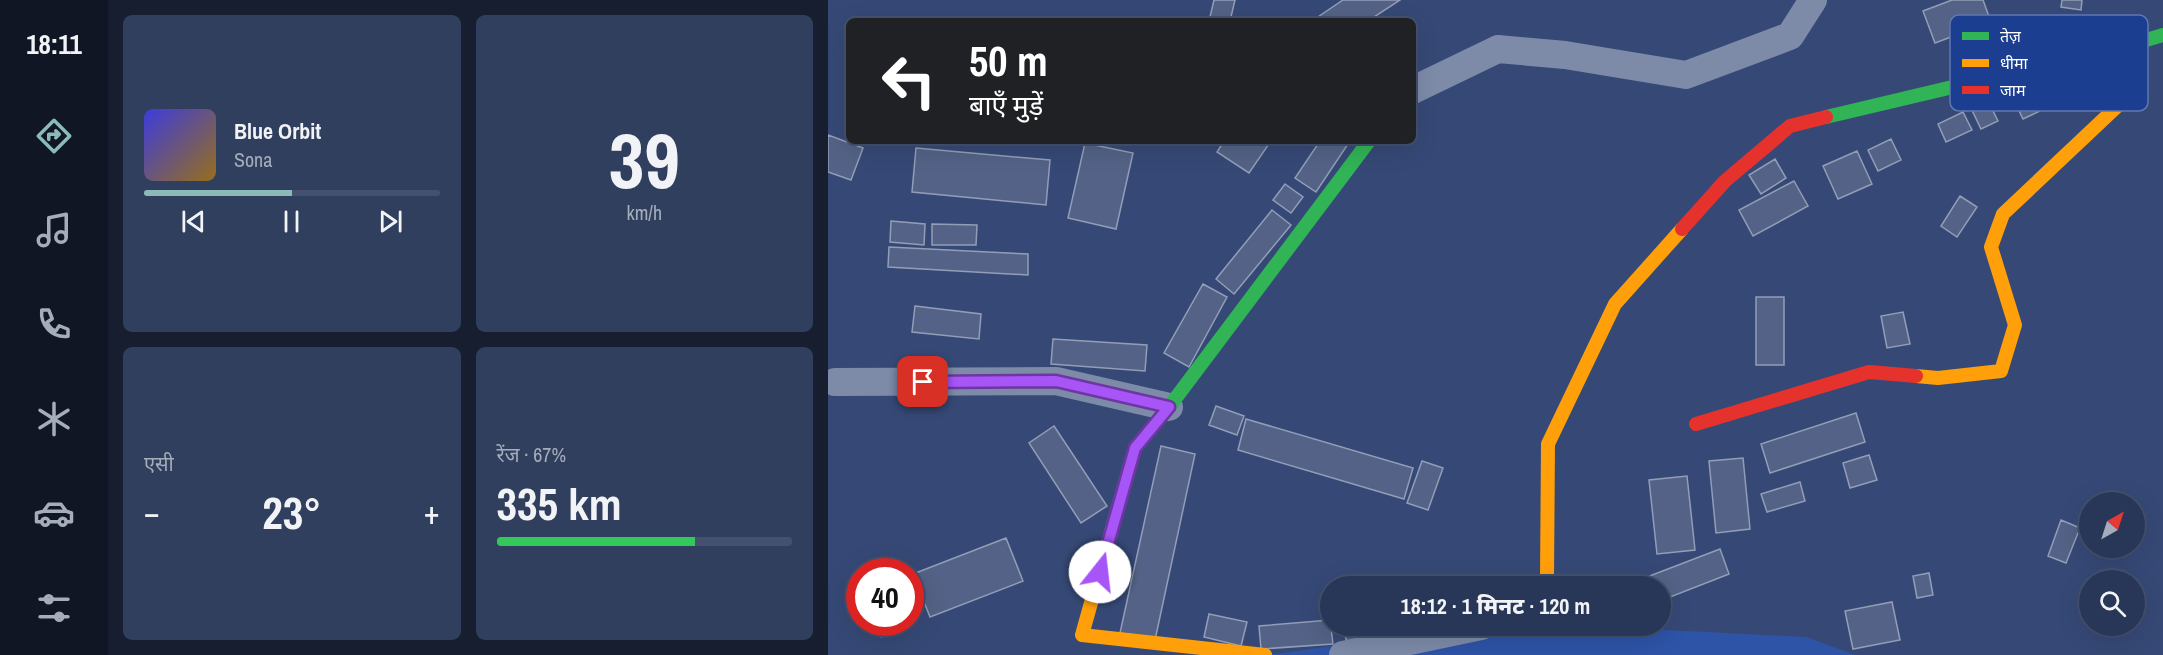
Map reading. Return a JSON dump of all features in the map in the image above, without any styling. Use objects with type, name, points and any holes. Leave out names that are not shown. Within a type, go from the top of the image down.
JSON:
[{"type":"street","points":[[1416,89],[1498,49],[1565,55],[1686,75],[1790,36],[1813,0]]},
{"type":"street","points":[[2148,39],[2163,34]]},
{"type":"street","points":[[1547,576],[1548,444],[1616,304],[1725,182],[1790,126],[1950,88]]},
{"type":"street","points":[[1696,424],[1869,372],[1938,378],[2001,371],[2016,325],[1990,247],[2003,214],[2112,111]]},
{"type":"street","points":[[1266,655],[1082,635],[1135,448],[1169,407],[1368,144]]},
{"type":"street","points":[[835,382],[1056,381],[1169,407]]},
{"type":"street","points":[[1343,655],[1433,636]]},
{"type":"shaded area","points":[[1671,630],[1806,637],[1855,655],[1268,655],[1406,636],[1671,636]]},
{"type":"building","points":[[1214,0],[1235,0],[1231,18],[1210,18]]},
{"type":"building","points":[[1343,0],[1400,0],[1373,18],[1316,18]]},
{"type":"building","points":[[1952,0],[1983,0],[1988,15],[1950,15],[1950,37],[1935,43],[1923,11]]},
{"type":"building","points":[[2062,0],[2082,0],[2081,10],[2061,7]]},
{"type":"building","points":[[1972,111],[1993,111],[1998,121],[1981,129]]},
{"type":"building","points":[[2019,111],[2040,111],[2023,119]]},
{"type":"building","points":[[1963,112],[1972,130],[1946,142],[1938,124]]},
{"type":"building","points":[[828,135],[846,142],[846,144],[863,148],[851,180],[828,172]]},
{"type":"building","points":[[1891,139],[1901,160],[1878,171],[1868,150]]},
{"type":"building","points":[[1085,144],[1133,153],[1116,229],[1068,218]]},
{"type":"building","points":[[1222,144],[1269,144],[1249,173],[1217,152]]},
{"type":"building","points":[[1318,144],[1348,144],[1316,192],[1295,178]]},
{"type":"building","points":[[916,148],[1050,160],[1046,205],[912,192]]},
{"type":"building","points":[[1857,151],[1872,184],[1838,199],[1823,166]]},
{"type":"building","points":[[1775,159],[1786,178],[1761,194],[1749,175]]},
{"type":"building","points":[[1794,181],[1808,206],[1753,236],[1739,210]]},
{"type":"building","points":[[1285,184],[1303,197],[1291,213],[1273,200]]},
{"type":"building","points":[[1960,196],[1977,207],[1957,237],[1941,226]]},
{"type":"building","points":[[1272,210],[1291,225],[1234,294],[1216,279]]},
{"type":"building","points":[[891,221],[925,224],[924,245],[890,242]]},
{"type":"building","points":[[932,224],[977,225],[976,245],[932,245]]},
{"type":"building","points":[[889,247],[1028,254],[1028,275],[888,267]]},
{"type":"building","points":[[1203,284],[1227,297],[1189,367],[1164,353]]},
{"type":"building","points":[[1756,297],[1784,297],[1784,365],[1756,365]]},
{"type":"building","points":[[915,306],[981,314],[979,339],[912,332]]},
{"type":"building","points":[[1903,312],[1910,344],[1887,348],[1881,316]]},
{"type":"building","points":[[1053,339],[1147,345],[1145,371],[1051,364]]},
{"type":"building","points":[[1216,406],[1244,416],[1237,435],[1209,425]]},
{"type":"building","points":[[1856,413],[1865,442],[1770,473],[1761,444]]},
{"type":"building","points":[[1246,419],[1413,468],[1404,499],[1238,450]]},
{"type":"building","points":[[1054,426],[1107,506],[1081,523],[1029,443]]},
{"type":"building","points":[[1161,446],[1195,454],[1155,640],[1120,633]]},
{"type":"building","points":[[1869,455],[1877,480],[1850,488],[1843,463]]},
{"type":"building","points":[[1743,458],[1750,529],[1716,533],[1709,461]]},
{"type":"building","points":[[1422,461],[1443,468],[1428,510],[1407,503]]},
{"type":"building","points":[[1687,476],[1695,550],[1657,554],[1649,480]]},
{"type":"building","points":[[1800,482],[1805,501],[1767,512],[1761,494]]},
{"type":"building","points":[[2061,520],[2079,528],[2066,563],[2048,556]]},
{"type":"building","points":[[1006,538],[1023,581],[930,617],[924,602],[924,570]]},
{"type":"building","points":[[1720,549],[1729,574],[1671,597],[1671,576],[1650,576]]},
{"type":"building","points":[[1929,573],[1933,595],[1917,598],[1913,576]]},
{"type":"building","points":[[1892,602],[1900,640],[1853,649],[1845,611]]},
{"type":"building","points":[[1209,614],[1247,622],[1241,646],[1204,637]]},
{"type":"building","points":[[1320,621],[1320,636],[1332,636],[1333,644],[1261,649],[1259,626]]},
{"type":"building","points":[[1345,636],[1365,636],[1347,642]]},
{"type":"traffic: fast","points":[[2148,40],[2163,35]]},
{"type":"traffic: fast","points":[[1826,117],[1950,88]]},
{"type":"traffic: fast","points":[[1103,560],[1135,448],[1169,407],[1367,144]]},
{"type":"traffic: slow","points":[[1916,376],[1938,378],[2001,371],[2015,325],[1991,247],[2003,214],[2112,111]]},
{"type":"traffic: slow","points":[[1547,576],[1548,444],[1615,304],[1682,229]]},
{"type":"traffic: slow","points":[[1103,560],[1082,635],[1265,655]]},
{"type":"traffic: jam","points":[[1682,229],[1725,181],[1790,126],[1826,117]]},
{"type":"traffic: jam","points":[[1696,424],[1869,372],[1916,376]]},
{"type":"route","points":[[923,382],[1056,381],[1169,407],[1135,448],[1100,572]]}]
